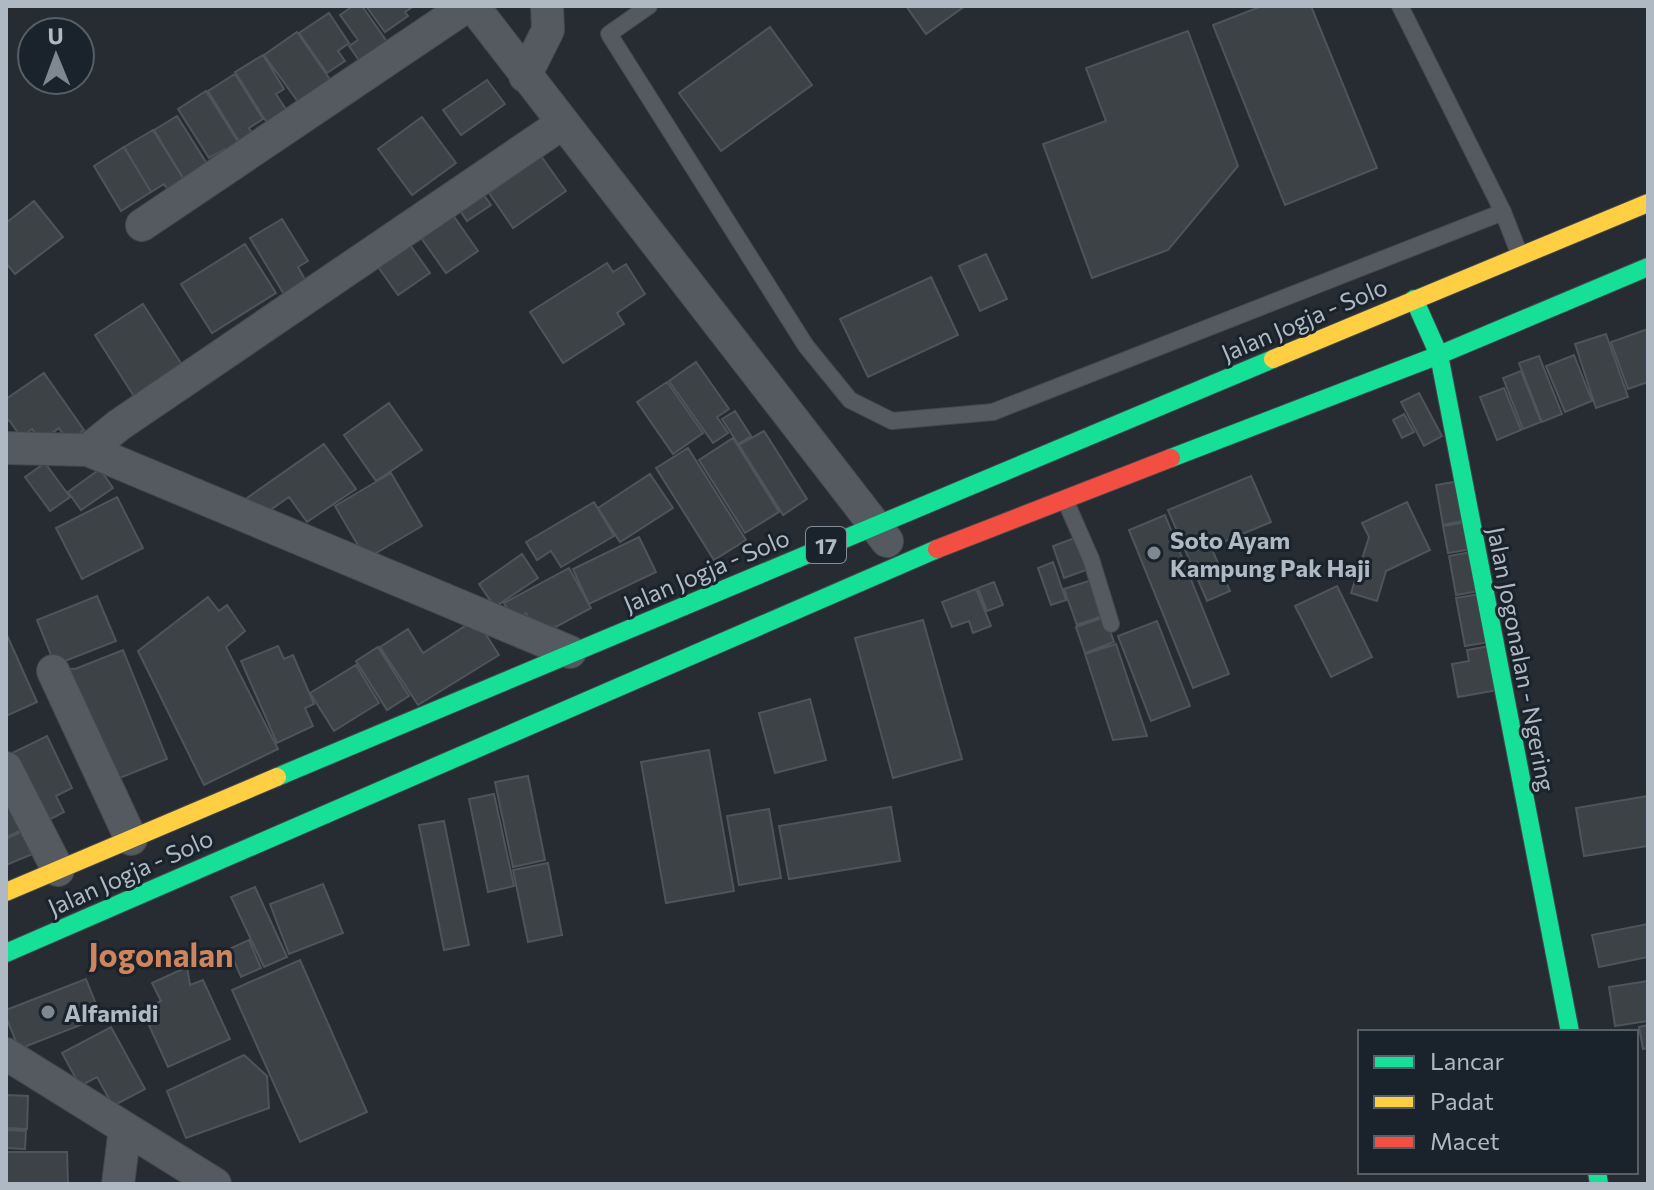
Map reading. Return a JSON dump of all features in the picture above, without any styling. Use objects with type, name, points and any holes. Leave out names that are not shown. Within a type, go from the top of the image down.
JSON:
[{"type":"main road","name":"Jalan Jogja - Solo","points":[[6,892],[570,652],[1648,203]]},
{"type":"main road","name":"Jalan Jogja - Solo","points":[[6,953],[902,562],[1439,355],[1648,267]]},
{"type":"main road","name":"Jalan Jogonalan - Ngering","points":[[1414,299],[1439,355],[1570,1030]]},
{"type":"street","points":[[142,225],[470,6],[902,562]]},
{"type":"street","points":[[525,76],[548,30],[547,6]]},
{"type":"street","points":[[88,450],[132,416],[563,123]]},
{"type":"street","points":[[6,448],[88,450],[570,652]]},
{"type":"street","points":[[53,671],[131,839]]},
{"type":"street","points":[[6,768],[58,870]]},
{"type":"street","points":[[6,1054],[215,1184]]},
{"type":"street","points":[[118,1184],[125,1128]]},
{"type":"lane","points":[[649,6],[609,34],[806,346],[850,400],[892,421],[993,412],[1503,212]]},
{"type":"lane","points":[[1400,6],[1503,212],[1520,257]]},
{"type":"lane","points":[[1064,497],[1091,559],[1111,624]]},
{"type":"building","points":[[353,6],[362,6],[390,46],[363,66],[349,46],[358,40],[340,15]]},
{"type":"building","points":[[366,6],[414,6],[405,12],[408,16],[385,32]]},
{"type":"building","points":[[906,6],[965,6],[926,34]]},
{"type":"building","points":[[1262,6],[1311,6],[1377,168],[1285,205],[1213,25]]},
{"type":"building","points":[[329,13],[349,43],[338,51],[345,61],[327,73],[299,33]]},
{"type":"building","points":[[770,27],[812,85],[721,151],[679,93]]},
{"type":"building","points":[[1188,31],[1238,166],[1168,250],[1092,278],[1043,144],[1106,121],[1086,68]]},
{"type":"building","points":[[297,32],[331,81],[299,103],[264,55]]},
{"type":"building","points":[[263,55],[284,89],[276,94],[289,114],[269,126],[235,72]]},
{"type":"building","points":[[235,74],[263,119],[249,128],[255,138],[242,146],[208,91]]},
{"type":"building","points":[[487,80],[505,104],[461,135],[443,110]]},
{"type":"building","points":[[206,91],[242,148],[229,156],[225,149],[209,158],[178,109]]},
{"type":"building","points":[[177,116],[209,167],[185,181],[154,130]]},
{"type":"building","points":[[422,117],[456,163],[412,195],[378,149]]},
{"type":"building","points":[[153,130],[186,183],[170,193],[164,184],[151,192],[124,147]]},
{"type":"building","points":[[124,147],[151,192],[121,211],[94,166]]},
{"type":"building","points":[[541,156],[566,191],[513,228],[489,193]]},
{"type":"building","points":[[476,184],[491,205],[467,221],[453,200]]},
{"type":"building","points":[[34,201],[63,237],[15,274],[6,263],[6,223]]},
{"type":"building","points":[[446,205],[478,251],[446,273],[414,228]]},
{"type":"building","points":[[282,219],[308,261],[298,267],[307,283],[285,296],[250,238]]},
{"type":"building","points":[[408,242],[430,273],[398,295],[376,264]]},
{"type":"building","points":[[245,244],[276,293],[212,333],[181,284]]},
{"type":"building","points":[[986,254],[1007,299],[980,311],[959,266]]},
{"type":"building","points":[[607,263],[613,272],[626,264],[645,294],[617,313],[624,324],[563,363],[530,312]]},
{"type":"building","points":[[931,277],[958,335],[868,377],[840,319]]},
{"type":"building","points":[[143,304],[184,368],[135,398],[95,335]]},
{"type":"building","points":[[1648,329],[1648,382],[1628,389],[1611,342]]},
{"type":"building","points":[[1606,334],[1628,397],[1596,408],[1575,344]]},
{"type":"building","points":[[1574,355],[1592,401],[1565,412],[1546,366]]},
{"type":"building","points":[[1539,356],[1562,414],[1542,422],[1519,363]]},
{"type":"building","points":[[696,362],[729,409],[717,417],[728,433],[713,443],[669,381]]},
{"type":"building","points":[[1521,371],[1541,422],[1523,429],[1503,378]]},
{"type":"building","points":[[44,373],[84,430],[68,442],[59,428],[41,441],[32,429],[21,437],[9,420],[6,422],[6,399]]},
{"type":"building","points":[[667,382],[703,433],[673,454],[637,402]]},
{"type":"building","points":[[1504,388],[1521,430],[1497,440],[1480,397]]},
{"type":"building","points":[[1419,393],[1442,436],[1424,446],[1401,402]]},
{"type":"building","points":[[389,403],[422,450],[376,481],[344,435]]},
{"type":"building","points":[[735,411],[751,436],[738,444],[722,419]]},
{"type":"building","points":[[1404,414],[1414,432],[1402,438],[1393,420]]},
{"type":"building","points":[[764,431],[807,499],[783,515],[739,445]]},
{"type":"building","points":[[733,438],[779,512],[745,533],[699,460]]},
{"type":"building","points":[[324,444],[356,489],[307,522],[289,497],[260,517],[247,498]]},
{"type":"building","points":[[688,448],[746,540],[714,560],[656,468]]},
{"type":"building","points":[[45,463],[70,497],[50,511],[25,477]]},
{"type":"building","points":[[100,469],[113,488],[81,510],[68,492]]},
{"type":"building","points":[[391,473],[422,526],[366,559],[335,506]]},
{"type":"building","points":[[650,474],[673,508],[620,542],[598,508]]},
{"type":"building","points":[[1251,476],[1271,522],[1211,547],[1230,591],[1207,601],[1168,510]]},
{"type":"building","points":[[1460,481],[1467,520],[1443,525],[1436,485]]},
{"type":"building","points":[[117,497],[143,548],[82,579],[56,528]]},
{"type":"building","points":[[594,502],[614,536],[561,567],[551,551],[537,560],[526,542]]},
{"type":"building","points":[[1407,502],[1430,550],[1386,571],[1377,601],[1351,593],[1369,537],[1362,523]]},
{"type":"building","points":[[1165,515],[1229,674],[1193,688],[1129,530]]},
{"type":"building","points":[[1467,522],[1472,549],[1448,553],[1443,526]]},
{"type":"building","points":[[639,537],[656,572],[589,604],[573,569]]},
{"type":"building","points":[[1077,537],[1089,569],[1064,578],[1053,546]]},
{"type":"building","points":[[1472,552],[1479,591],[1456,595],[1449,556]]},
{"type":"building","points":[[522,554],[538,578],[495,607],[479,584]]},
{"type":"building","points":[[1053,562],[1066,600],[1051,605],[1038,568]]},
{"type":"building","points":[[569,568],[591,608],[539,636],[526,613],[513,620],[504,603]]},
{"type":"building","points":[[1092,580],[1105,615],[1077,625],[1064,589]]},
{"type":"building","points":[[994,582],[1003,605],[987,611],[978,588]]},
{"type":"building","points":[[1337,586],[1372,657],[1331,677],[1295,606]]},
{"type":"building","points":[[976,589],[991,626],[973,633],[969,621],[952,627],[942,602]]},
{"type":"building","points":[[1480,594],[1489,642],[1465,646],[1456,598]]},
{"type":"building","points":[[97,596],[116,641],[55,665],[37,620]]},
{"type":"building","points":[[208,597],[219,611],[227,605],[245,631],[226,647],[278,749],[204,785],[138,651]]},
{"type":"building","points":[[1105,617],[1114,642],[1085,653],[1076,627]]},
{"type":"building","points":[[476,619],[499,655],[418,705],[380,647],[408,629],[423,653]]},
{"type":"building","points":[[923,620],[962,759],[893,778],[855,638]]},
{"type":"building","points":[[1157,621],[1190,706],[1151,721],[1118,636]]},
{"type":"building","points":[[6,633],[37,702],[6,716]]},
{"type":"building","points":[[1116,644],[1147,736],[1113,740],[1085,654]]},
{"type":"building","points":[[278,646],[284,659],[293,655],[314,704],[305,708],[313,726],[277,743],[241,661]]},
{"type":"building","points":[[1490,646],[1498,690],[1458,697],[1452,664],[1469,661],[1467,650]]},
{"type":"building","points":[[378,647],[409,696],[387,710],[356,661]]},
{"type":"building","points":[[123,650],[167,759],[107,783],[60,668],[75,669]]},
{"type":"building","points":[[356,665],[379,703],[334,731],[310,693]]},
{"type":"building","points":[[810,699],[826,760],[775,773],[759,713]]},
{"type":"building","points":[[47,736],[72,788],[56,796],[64,812],[39,825],[6,756]]},
{"type":"building","points":[[709,750],[734,891],[666,903],[641,762]]},
{"type":"building","points":[[528,776],[545,860],[513,867],[495,782]]},
{"type":"building","points":[[494,794],[514,886],[488,892],[469,799]]},
{"type":"building","points":[[1648,796],[1648,846],[1584,856],[1576,808]]},
{"type":"building","points":[[10,803],[22,830],[6,837],[6,804]]},
{"type":"building","points":[[891,807],[900,861],[789,879],[779,826]]},
{"type":"building","points":[[769,809],[781,878],[739,885],[727,816]]},
{"type":"building","points":[[444,821],[469,945],[444,950],[419,825]]},
{"type":"building","points":[[25,830],[35,853],[6,865],[6,839]]},
{"type":"building","points":[[548,863],[562,935],[528,942],[513,870]]},
{"type":"building","points":[[323,884],[343,933],[289,954],[270,904]]},
{"type":"building","points":[[255,887],[287,957],[264,967],[231,897]]},
{"type":"building","points":[[1648,924],[1648,957],[1599,967],[1592,935]]},
{"type":"building","points":[[249,940],[261,968],[241,977],[229,949]]},
{"type":"building","points":[[300,960],[367,1112],[300,1142],[232,990]]},
{"type":"building","points":[[187,967],[190,985],[203,980],[230,1039],[168,1067],[142,1010],[161,1001],[152,983]]},
{"type":"building","points":[[86,979],[101,1017],[19,1049],[6,1010]]},
{"type":"building","points":[[1648,981],[1648,1021],[1615,1026],[1609,987]]},
{"type":"building","points":[[1648,1025],[1648,1048],[1643,1049],[1639,1027]]},
{"type":"building","points":[[111,1027],[145,1089],[113,1106],[97,1077],[80,1086],[62,1053]]},
{"type":"building","points":[[244,1055],[267,1076],[269,1108],[186,1138],[167,1091]]},
{"type":"building","points":[[6,1095],[28,1096],[27,1129],[6,1128]]},
{"type":"building","points":[[6,1130],[26,1131],[25,1149],[6,1148]]},
{"type":"building","points":[[6,1152],[67,1152],[68,1184],[6,1184]]},
{"type":"traffic: fast","points":[[1171,458],[1439,355],[1648,267]]},
{"type":"traffic: fast","points":[[1414,299],[1439,355],[1570,1030]]},
{"type":"traffic: fast","points":[[277,777],[1273,359]]},
{"type":"traffic: fast","points":[[6,953],[937,549]]},
{"type":"traffic: fast","points":[[1597,1174],[1599,1184]]},
{"type":"traffic: slow","points":[[1273,359],[1648,203]]},
{"type":"traffic: slow","points":[[6,892],[277,777]]},
{"type":"traffic: jam","points":[[937,549],[1171,458]]},
{"type":"place","name":"Soto Ayam Kampung Pak Haji","points":[[1154,553]]},
{"type":"place","name":"Alfamidi","points":[[48,1012]]},
{"type":"district","name":"Jogonalan","points":[[161,954]]}]
